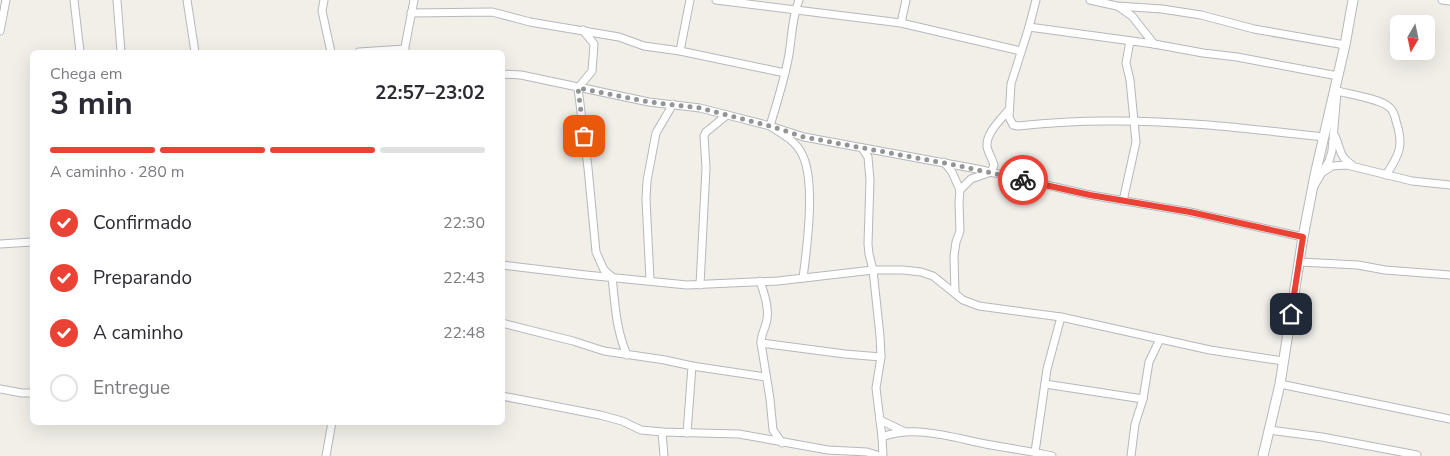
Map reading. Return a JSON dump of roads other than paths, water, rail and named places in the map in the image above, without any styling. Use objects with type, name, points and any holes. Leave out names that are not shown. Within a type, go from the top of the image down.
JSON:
[{"type":"street","points":[[0,31],[6,0]]},
{"type":"street","points":[[74,0],[80,50]]},
{"type":"street","points":[[117,0],[121,50]]},
{"type":"street","points":[[187,0],[195,50]]},
{"type":"street","points":[[324,0],[322,16],[330,50]]},
{"type":"street","points":[[404,50],[414,0]]},
{"type":"street","points":[[680,51],[690,0]]},
{"type":"street","points":[[716,0],[901,23],[1021,51]]},
{"type":"street","points":[[770,126],[785,73],[795,11],[799,0]]},
{"type":"street","points":[[901,23],[906,0]]},
{"type":"street","points":[[1036,0],[1011,84],[1009,117],[1014,125],[1106,121],[1232,127],[1323,136]]},
{"type":"street","points":[[1090,0],[1117,6],[1182,12],[1254,29],[1345,45]]},
{"type":"street","points":[[1263,456],[1280,384],[1312,189],[1337,83],[1353,0]]},
{"type":"street","points":[[1442,0],[1450,1]]},
{"type":"street","points":[[1117,6],[1132,16],[1154,44]]},
{"type":"street","points":[[411,14],[492,12],[530,22],[619,37],[644,46],[680,51],[785,73]]},
{"type":"street","points":[[1029,27],[1154,44],[1245,59],[1337,83],[1390,108],[1400,132],[1401,145],[1398,155],[1386,175]]},
{"type":"street","points":[[583,30],[594,44],[592,71],[578,88],[596,252],[604,270],[612,277],[617,324],[627,355]]},
{"type":"street","points":[[1123,201],[1136,142],[1130,80],[1126,63],[1130,41]]},
{"type":"street","points":[[505,74],[521,75],[649,102],[700,108],[804,137],[944,162],[1090,195],[1190,212],[1303,237]]},
{"type":"street","points":[[1312,189],[1329,161],[1332,151],[1335,136],[1337,83]]},
{"type":"street","points":[[650,280],[646,199],[648,180],[656,133],[673,104]]},
{"type":"street","points":[[960,190],[972,179],[991,172],[994,165],[989,152],[988,142],[994,127],[1009,108]]},
{"type":"street","points":[[700,285],[706,168],[704,136],[706,132],[727,115]]},
{"type":"street","points":[[770,126],[791,139],[801,153],[806,166],[809,188],[808,242],[802,278]]},
{"type":"street","points":[[1335,136],[1342,156],[1353,166]]},
{"type":"street","points":[[505,397],[600,415],[641,430],[739,434],[828,450],[867,452],[881,456],[882,437],[876,388],[881,357],[873,270],[868,244],[871,191],[868,157],[862,148]]},
{"type":"street","points":[[868,157],[875,150]]},
{"type":"street","points":[[944,162],[952,172],[960,190],[960,231],[954,256],[955,293]]},
{"type":"street","points":[[1323,172],[1332,166],[1347,165],[1412,181],[1450,185]]},
{"type":"street","points":[[0,244],[29,242]]},
{"type":"street","points":[[1299,262],[1358,265],[1385,270],[1450,275]]},
{"type":"street","points":[[505,264],[700,285],[802,278],[873,270],[921,272],[933,276],[963,300],[979,306],[1061,317],[1210,350],[1284,361]]},
{"type":"street","points":[[760,281],[767,312],[767,320],[761,336],[761,343],[773,430],[783,443]]},
{"type":"street","points":[[1035,452],[1045,384],[1061,317]]},
{"type":"street","points":[[505,324],[627,355],[766,376]]},
{"type":"street","points":[[1131,456],[1137,415],[1143,399],[1149,362],[1160,339]]},
{"type":"street","points":[[761,343],[881,357]]},
{"type":"street","points":[[687,433],[692,366]]},
{"type":"street","points":[[1045,384],[1143,399]]},
{"type":"street","points":[[1280,384],[1450,420]]},
{"type":"street","points":[[0,389],[30,393]]},
{"type":"street","points":[[880,420],[906,432]]},
{"type":"street","points":[[326,456],[331,425]]},
{"type":"street","points":[[1269,430],[1322,437],[1417,455]]},
{"type":"street","points":[[662,432],[664,456]]},
{"type":"street","points":[[882,437],[894,432],[936,434],[1052,456]]}]
